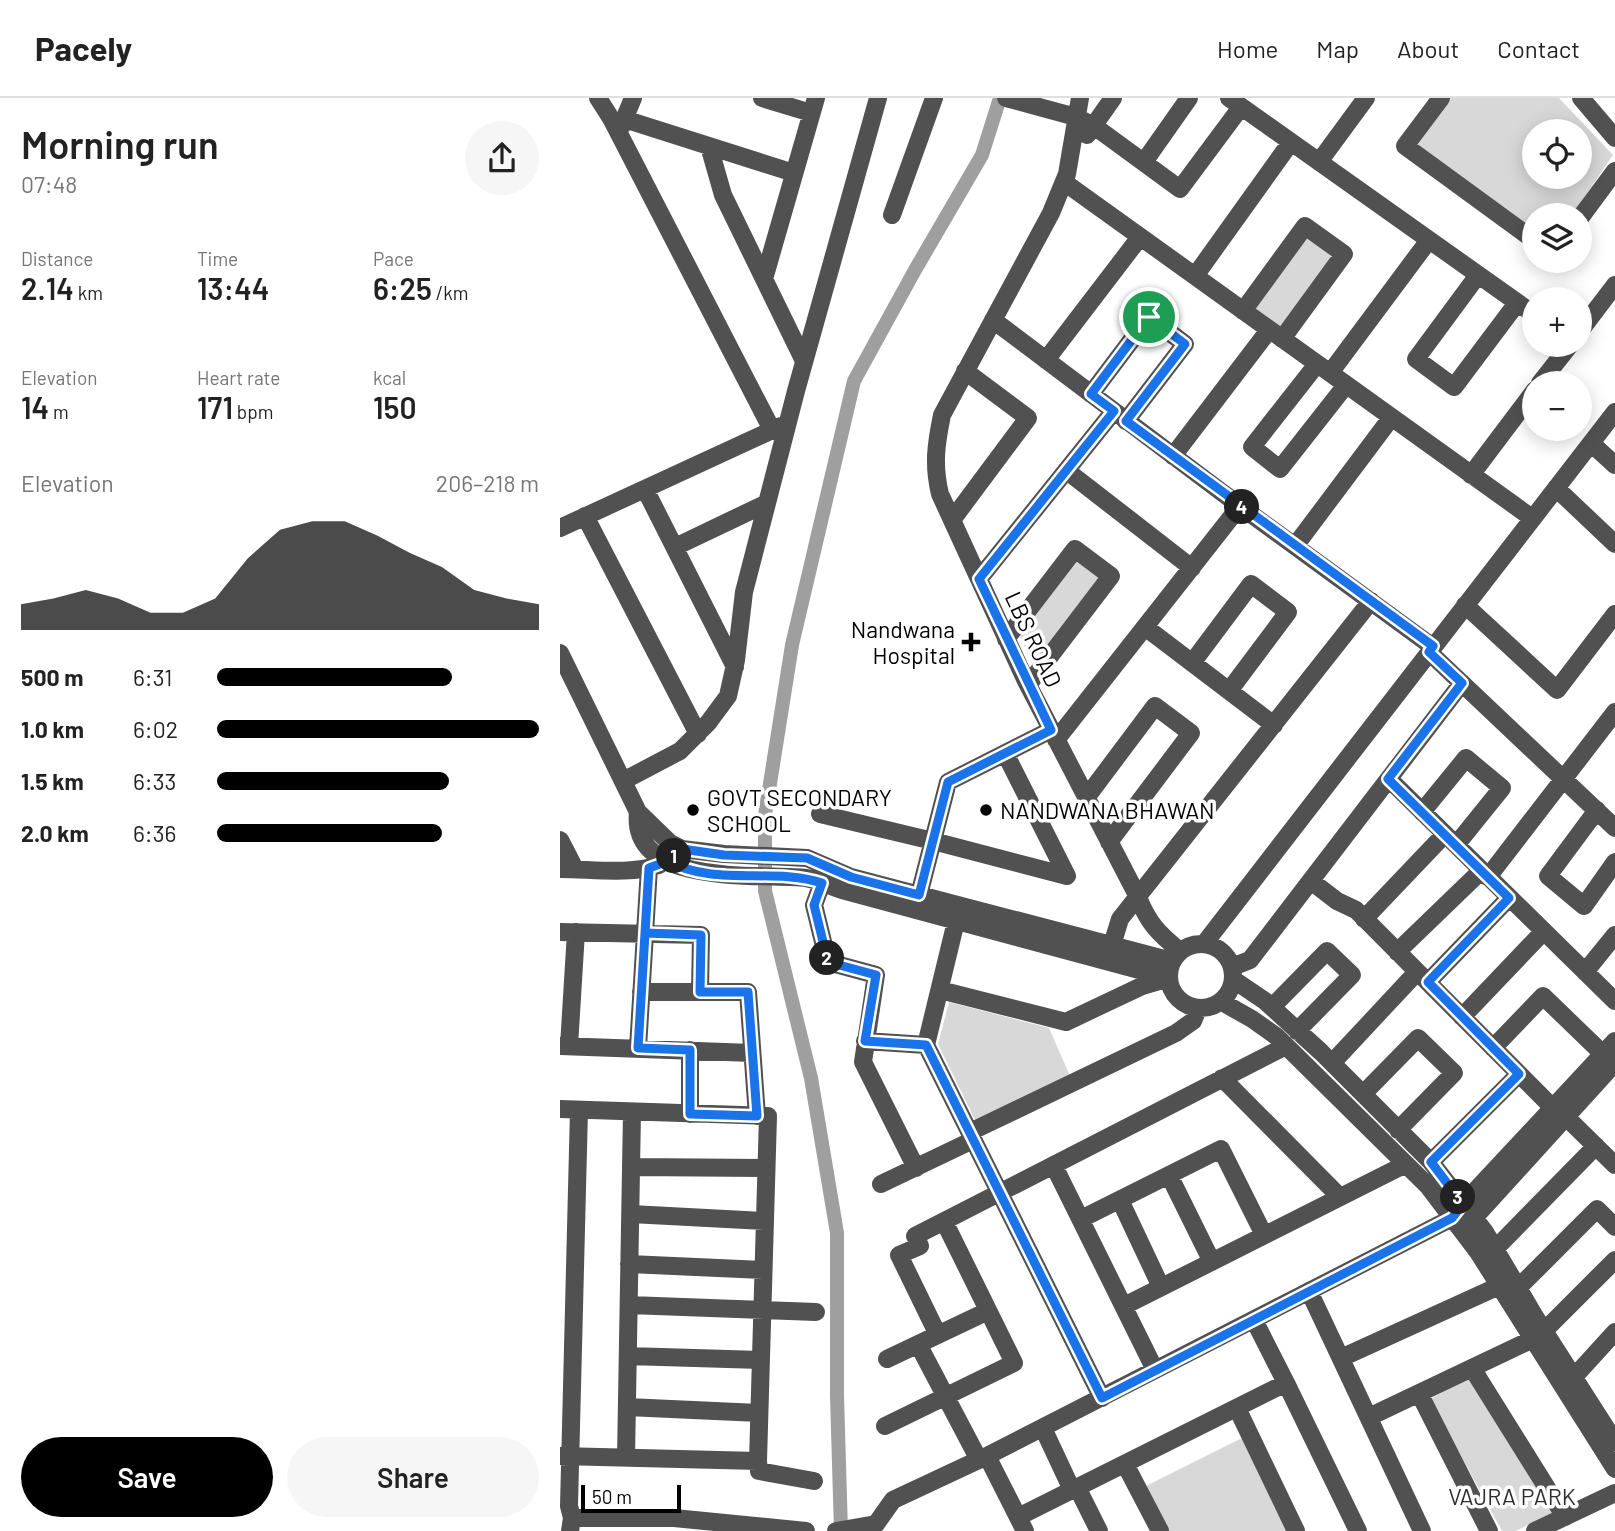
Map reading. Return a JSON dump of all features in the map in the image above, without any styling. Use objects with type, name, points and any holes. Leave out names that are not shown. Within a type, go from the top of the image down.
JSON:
[{"type":"street","points":[[598,98],[621,126],[780,427]]},
{"type":"street","points":[[621,126],[633,98]]},
{"type":"street","points":[[762,98],[814,105],[764,279]]},
{"type":"street","points":[[623,780],[680,751],[698,734],[728,696],[744,592],[767,503],[780,427],[804,361],[878,98]]},
{"type":"street","points":[[892,215],[934,98]]},
{"type":"street","points":[[1006,98],[1076,117],[1094,126],[1180,189],[1235,103],[1522,307]]},
{"type":"street","name":"LBS ROAD","points":[[1080,98],[1064,182],[1051,213],[942,415],[936,444],[935,472],[940,494],[1028,685],[1138,897],[1146,918],[1163,937],[1174,963]]},
{"type":"street","points":[[1070,160],[1114,98]]},
{"type":"street","points":[[1144,162],[1189,98]]},
{"type":"street","points":[[1319,162],[1366,98]]},
{"type":"street","points":[[1441,98],[1405,146],[1522,232]]},
{"type":"street","points":[[1581,98],[1615,138]]},
{"type":"street","points":[[621,126],[709,146],[794,173]]},
{"type":"street","points":[[1195,276],[1291,142]]},
{"type":"street","points":[[709,146],[723,195],[804,361]]},
{"type":"street","points":[[1591,203],[1615,171]]},
{"type":"street","points":[[1064,182],[1532,518]]},
{"type":"street","points":[[1173,456],[1344,254],[1305,226],[1243,311]]},
{"type":"street","points":[[1046,360],[1140,237]]},
{"type":"street","points":[[1346,385],[1280,469],[1252,447],[1324,369],[1429,240]]},
{"type":"street","points":[[1478,275],[1416,359],[1454,387],[1517,303]]},
{"type":"street","points":[[1592,315],[1615,285]]},
{"type":"street","points":[[979,579],[1066,471],[1185,344],[1149,317],[1091,394]]},
{"type":"street","points":[[993,320],[1371,601],[1431,649],[1462,683],[1563,778],[1608,815],[1548,876],[1584,906],[1615,862]]},
{"type":"street","points":[[1549,371],[1561,357]]},
{"type":"street","points":[[952,520],[1028,418],[965,371]]},
{"type":"street","points":[[1471,475],[1522,407]]},
{"type":"street","points":[[1204,944],[1615,412]]},
{"type":"street","points":[[1295,546],[1391,418]]},
{"type":"street","points":[[560,528],[780,427]]},
{"type":"street","points":[[1591,443],[1615,465]]},
{"type":"street","points":[[1066,471],[1192,568]]},
{"type":"street","points":[[1556,488],[1615,544]]},
{"type":"street","points":[[645,489],[734,667]]},
{"type":"street","points":[[675,547],[767,503]]},
{"type":"street","points":[[919,895],[948,782],[1004,753],[1053,735],[1145,627],[1240,506]]},
{"type":"street","points":[[585,516],[698,734]]},
{"type":"street","points":[[1006,639],[1075,549],[1111,576],[1028,685]]},
{"type":"street","points":[[1192,663],[1251,584],[1288,612],[1229,691]]},
{"type":"street","points":[[1112,946],[1120,919],[1371,601]]},
{"type":"street","points":[[1465,605],[1557,690],[1615,614]]},
{"type":"street","points":[[1145,627],[1274,725]]},
{"type":"street","points":[[560,653],[638,812],[670,843],[682,849],[724,855],[807,858],[851,877],[919,895],[958,913],[1112,946],[1174,963]]},
{"type":"street","points":[[1174,963],[1170,986],[1175,997],[1185,1005],[1198,1009],[1210,1008],[1222,1002],[1230,992],[1233,974],[1250,960],[1462,683]]},
{"type":"street","points":[[1086,798],[1155,706],[1191,733],[1109,842]]},
{"type":"street","points":[[1397,952],[1485,874],[1615,712]]},
{"type":"street","points":[[820,814],[1067,877],[1004,753]]},
{"type":"street","points":[[1364,919],[1502,788],[1466,758],[1422,812]]},
{"type":"street","points":[[1388,779],[1615,1002]]},
{"type":"street","points":[[638,812],[637,822],[643,840],[659,856],[681,869],[724,875],[815,881],[1174,963]]},
{"type":"street","points":[[560,840],[567,869],[649,868],[668,861],[682,849]]},
{"type":"street","points":[[638,1048],[649,868]]},
{"type":"street","points":[[815,881],[814,905],[828,962],[876,975],[863,1062],[916,1167]]},
{"type":"street","points":[[1311,881],[1356,911],[1615,1166]]},
{"type":"street","points":[[1332,1063],[1509,898]]},
{"type":"street","points":[[958,913],[926,1045],[1102,1398]]},
{"type":"street","points":[[1462,1017],[1544,931]]},
{"type":"street","points":[[700,992],[701,935],[568,932],[564,1046],[752,1053]]},
{"type":"street","points":[[1585,972],[1615,935]]},
{"type":"street","points":[[940,990],[1066,1022],[1142,986],[1174,963],[1191,945],[1204,944],[1216,948],[1226,956],[1233,974],[1332,1063],[1431,1162],[1463,1213],[1500,1286],[1574,1377],[1613,1431]]},
{"type":"street","points":[[1272,1007],[1327,951],[1352,975],[1297,1031]]},
{"type":"street","points":[[642,992],[748,992],[752,1053],[762,1116],[766,1168],[759,1471],[814,1481]]},
{"type":"street","points":[[836,1531],[876,1524],[893,1500],[1043,1428],[1463,1213],[1611,1053],[1543,996],[1493,1048]]},
{"type":"street","points":[[1222,1002],[1252,1018],[1286,1046],[1428,1186],[1463,1213],[1494,1249],[1518,1288],[1539,1335],[1615,1469]]},
{"type":"street","points":[[881,1184],[1176,1033],[1193,1021],[1198,1009]]},
{"type":"street","points":[[1363,1094],[1418,1038],[1454,1073],[1398,1130]]},
{"type":"street","points":[[865,1041],[926,1045]]},
{"type":"street","points":[[938,1335],[899,1255],[920,1246],[915,1236],[1286,1046]]},
{"type":"street","points":[[690,1050],[690,1114]]},
{"type":"street","points":[[1431,1162],[1519,1074]]},
{"type":"street","points":[[1222,1079],[1340,1198]]},
{"type":"street","points":[[560,1109],[762,1116]]},
{"type":"street","points":[[579,1110],[569,1162],[565,1456],[568,1515],[674,1518],[806,1531]]},
{"type":"street","points":[[626,1458],[632,1112]]},
{"type":"street","points":[[1494,1249],[1595,1146]]},
{"type":"street","points":[[1081,1219],[1221,1149],[1264,1236]]},
{"type":"street","points":[[1124,1306],[1406,1164]]},
{"type":"street","points":[[1054,1166],[1155,1370]]},
{"type":"street","points":[[631,1167],[766,1168]]},
{"type":"street","points":[[1169,1175],[1212,1262]]},
{"type":"street","points":[[1120,1200],[1161,1287]]},
{"type":"street","points":[[1518,1288],[1597,1209],[1615,1227]]},
{"type":"street","points":[[631,1214],[765,1221]]},
{"type":"street","points":[[885,1426],[1014,1363],[944,1222]]},
{"type":"street","points":[[1369,1417],[1539,1335],[1615,1260]]},
{"type":"street","points":[[629,1264],[763,1269]]},
{"type":"street","points":[[1341,1358],[1500,1286]]},
{"type":"street","points":[[1309,1291],[1422,1531]]},
{"type":"street","points":[[629,1304],[816,1312]]},
{"type":"street","points":[[887,1359],[988,1311]]},
{"type":"street","points":[[1254,1320],[1358,1531]]},
{"type":"street","points":[[1574,1377],[1615,1332]]},
{"type":"street","points":[[918,1344],[1021,1524],[1075,1488],[1286,1384]]},
{"type":"street","points":[[628,1356],[761,1360]]},
{"type":"street","points":[[1472,1368],[1565,1517]]},
{"type":"street","points":[[1419,1393],[1489,1531]]},
{"type":"street","points":[[627,1407],[759,1413]]},
{"type":"street","points":[[1237,1408],[1296,1531]]},
{"type":"street","points":[[1043,1428],[1098,1531]]},
{"type":"street","points":[[565,1456],[758,1461]]},
{"type":"street","points":[[1125,1464],[1160,1531]]},
{"type":"street","points":[[1535,1531],[1615,1493]]},
{"type":"green space","points":[[1450,98],[1559,98],[1579,119],[1522,119],[1522,189],[1590,189],[1580,203],[1522,203],[1522,221],[1416,144]]},
{"type":"green space","points":[[1592,133],[1613,155],[1592,186]]},
{"type":"green space","points":[[1306,236],[1333,256],[1281,328],[1254,308]]},
{"type":"green space","points":[[1076,559],[1101,578],[1033,666],[1019,634]]},
{"type":"green space","points":[[949,1002],[1049,1028],[1070,1076],[975,1120],[938,1044]]},
{"type":"green space","name":"VAJRA PARK","points":[[1468,1378],[1552,1513],[1516,1531],[1502,1531],[1430,1399]]},
{"type":"green space","points":[[1244,1437],[1292,1531],[1169,1531],[1146,1486]]},
{"type":"waterway","points":[[841,1531],[837,1396],[837,1233],[811,1078],[765,891],[765,815],[792,645],[854,381],[982,155],[1000,98]]},
{"type":"place","name":"Nandwana Hospital","points":[[971,642]]},
{"type":"place","name":"GOVT SECONDARY SCHOOL","points":[[693,810]]},
{"type":"place","name":"NANDWANA BHAWAN","points":[[986,810]]},
{"type":"route","points":[[1149,317],[1091,394],[1114,411],[979,579],[1051,730],[948,782],[919,895],[851,877],[807,858],[724,855],[682,849],[668,861],[649,868],[645,933],[701,935],[700,992],[748,992],[757,1116],[690,1114],[690,1050],[638,1048],[649,868],[668,861],[681,869],[724,875],[808,878],[822,883],[814,905],[828,962],[876,975],[865,1041],[926,1045],[1102,1398],[1452,1218],[1463,1204],[1431,1162],[1519,1074],[1428,982],[1509,898],[1388,779],[1462,683],[1429,652],[1433,646],[1126,421],[1185,344],[1149,317]]}]
